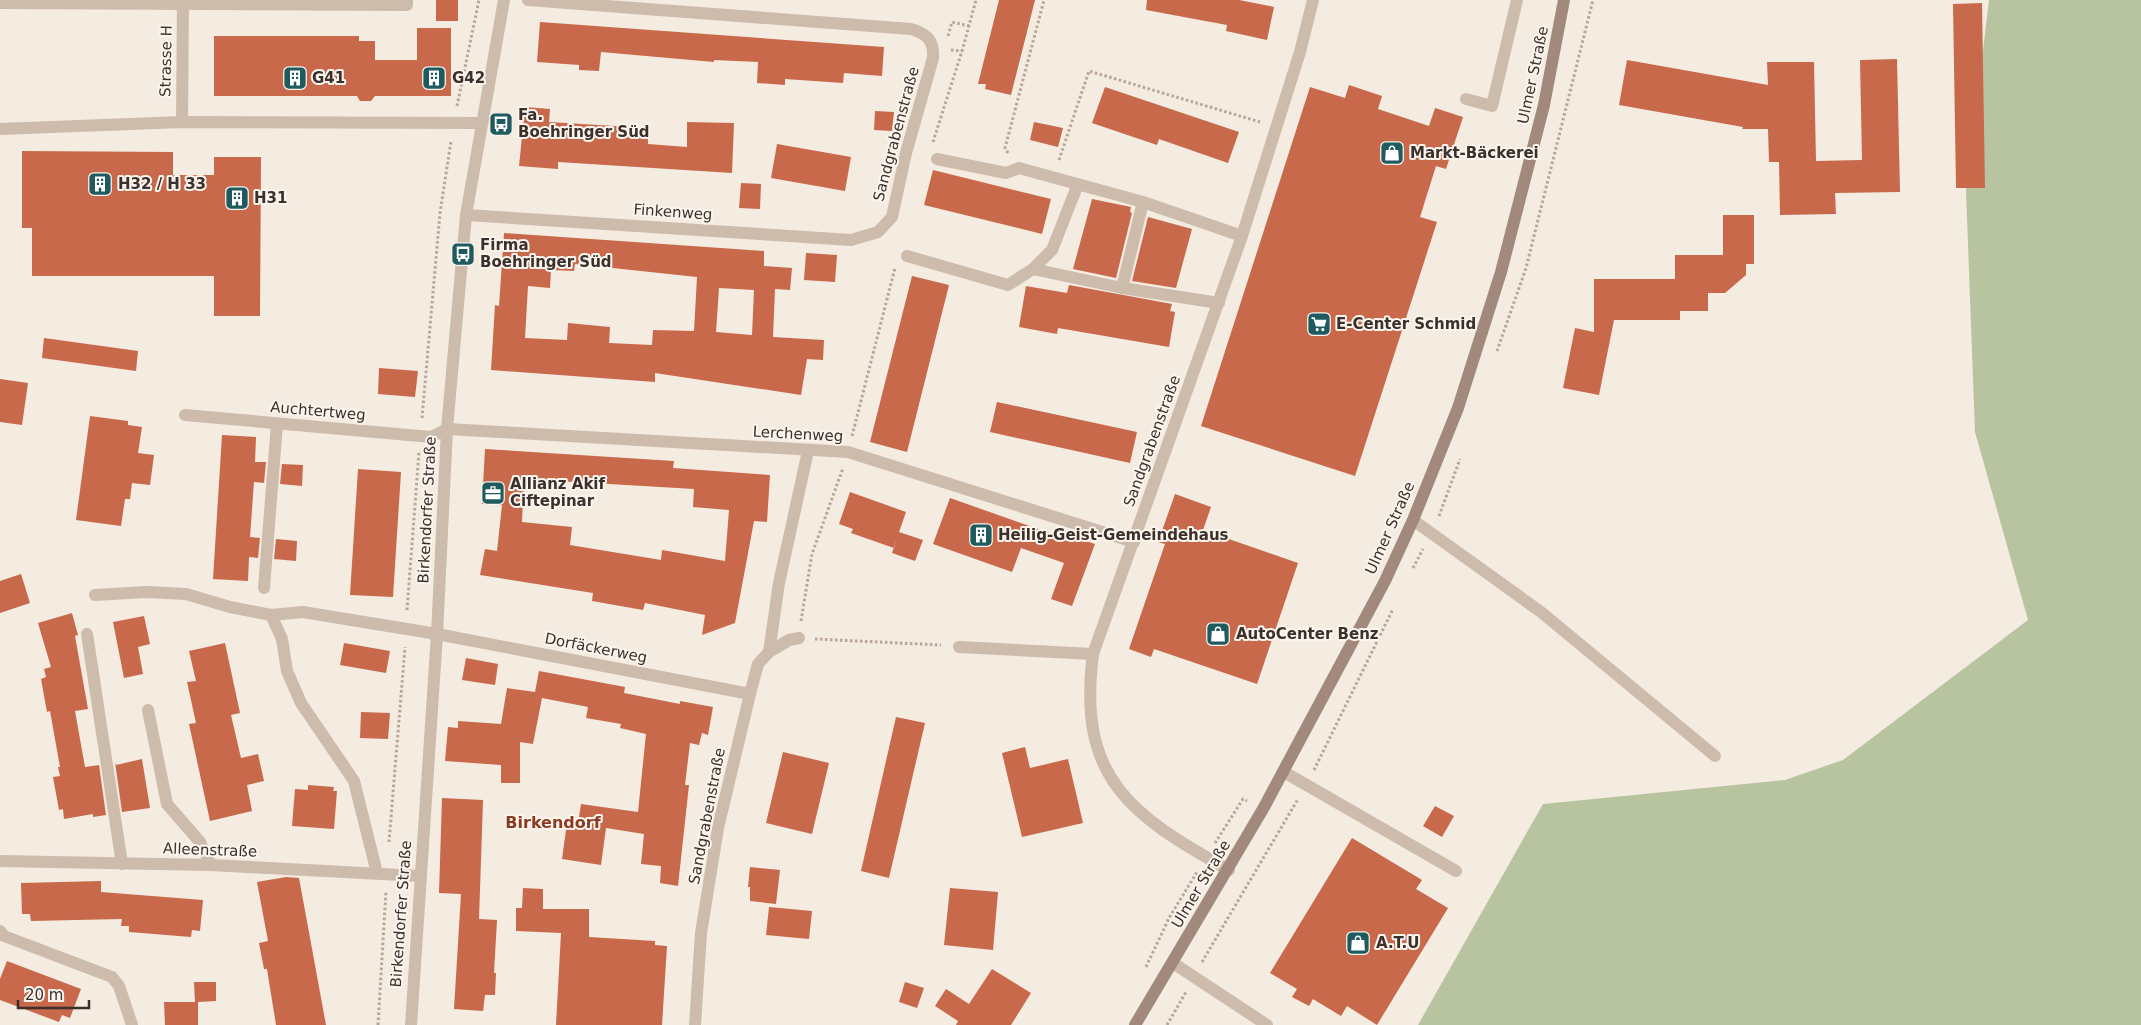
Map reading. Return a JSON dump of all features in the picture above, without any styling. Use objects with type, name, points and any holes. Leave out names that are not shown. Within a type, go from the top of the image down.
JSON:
[{"type":"main road","name":"Ulmer Straße","points":[[1135,1025],[1229,870],[1284,772],[1385,581],[1413,520],[1458,408],[1501,272],[1544,105],[1564,0]]},
{"type":"street","points":[[0,3],[183,2],[407,5],[407,0]]},
{"type":"street","name":"Birkendorfer Straße","points":[[411,1025],[437,634],[447,429],[466,215],[504,0]]},
{"type":"street","name":"Sandgrabenstraße","points":[[528,0],[911,29],[922,32],[930,38],[934,48],[933,58],[906,153],[892,217],[878,232]]},
{"type":"street","name":"Sandgrabenstraße","points":[[1229,870],[1147,820],[1131,804],[1112,780],[1098,752],[1090,716],[1089,683],[1093,654],[1242,236],[1313,0]]},
{"type":"street","points":[[1466,99],[1492,106],[1517,0]]},
{"type":"street","name":"Strasse H","points":[[182,122],[183,2]]},
{"type":"street","points":[[0,129],[182,122],[481,123]]},
{"type":"street","points":[[937,159],[1006,173],[1018,168],[1143,202],[1242,236]]},
{"type":"street","points":[[902,259],[1008,285],[1033,269],[1052,250],[1078,184]]},
{"type":"street","points":[[1122,288],[1143,202]]},
{"type":"street","name":"Finkenweg","points":[[466,215],[851,240],[878,232]]},
{"type":"street","points":[[1033,269],[1122,288],[1219,303]]},
{"type":"street","name":"Auchtertweg","points":[[185,415],[431,437],[447,429]]},
{"type":"street","points":[[264,588],[277,424]]},
{"type":"street","name":"Lerchenweg","points":[[447,429],[848,452],[1134,542]]},
{"type":"street","points":[[769,652],[779,583],[808,451]]},
{"type":"street","points":[[1413,520],[1542,612],[1715,756]]},
{"type":"street","name":"Dorfäckerweg","points":[[95,595],[146,592],[186,594],[230,607],[271,615],[303,612],[437,634],[750,694]]},
{"type":"street","points":[[271,615],[282,639],[286,672],[301,703],[354,781],[382,873]]},
{"type":"street","points":[[87,634],[122,864]]},
{"type":"street","name":"Sandgrabenstraße","points":[[695,1025],[702,933],[718,828],[758,664],[769,652],[789,640],[799,638]]},
{"type":"street","points":[[959,647],[1093,654]]},
{"type":"street","points":[[148,710],[168,804],[200,842],[211,865]]},
{"type":"street","points":[[1284,772],[1456,871]]},
{"type":"street","name":"Alleenstraße","points":[[0,861],[211,865],[420,876]]},
{"type":"street","points":[[0,931],[4,936],[112,977],[119,986],[132,1025]]},
{"type":"street","points":[[1173,963],[1267,1025]]},
{"type":"path","points":[[378,1025],[382,873],[406,630],[420,436],[440,213],[454,122],[479,0]]},
{"type":"path","points":[[962,51],[976,0]]},
{"type":"path","points":[[1018,168],[1005,148],[1044,0]]},
{"type":"path","points":[[947,40],[952,22],[969,26]]},
{"type":"path","points":[[1053,178],[1089,71],[1276,127]]},
{"type":"path","points":[[902,259],[863,386],[848,452],[812,554],[799,638],[959,647]]},
{"type":"path","points":[[1167,1025],[1306,784]]},
{"type":"path","points":[[1142,974],[1169,918],[1243,799]]},
{"type":"green space","points":[[1989,0],[2141,0],[2141,1025],[1418,1025],[1543,804],[1785,780],[1843,760],[2028,620],[1975,432],[1966,191]]},
{"type":"building","points":[[436,0],[458,0],[458,21],[436,21]]},
{"type":"building","points":[[999,0],[1035,0],[1011,95],[985,89],[986,84],[978,84]]},
{"type":"building","points":[[1147,0],[1239,0],[1274,7],[1267,40],[1226,31],[1227,25],[1146,10]]},
{"type":"building","points":[[1982,3],[1985,188],[1956,188],[1953,4]]},
{"type":"building","points":[[540,22],[884,47],[882,76],[844,73],[843,83],[785,79],[785,85],[757,83],[758,62],[714,60],[714,62],[601,52],[599,71],[579,70],[579,65],[537,62]]},
{"type":"building","name":"G41","points":[[417,28],[451,28],[451,96],[375,96],[371,101],[360,101],[357,96],[214,96],[214,36],[359,36],[359,41],[375,41],[375,60],[417,60]]},
{"type":"building","points":[[1897,59],[1900,192],[1835,193],[1836,214],[1780,215],[1779,162],[1769,162],[1768,129],[1742,129],[1743,127],[1619,105],[1627,60],[1768,85],[1767,62],[1814,62],[1816,161],[1862,160],[1860,60]]},
{"type":"building","name":"E-Center Schmid","points":[[1349,85],[1382,96],[1378,109],[1429,126],[1435,108],[1463,117],[1446,169],[1436,166],[1420,217],[1437,222],[1355,476],[1201,426],[1310,87],[1345,98]]},
{"type":"building","points":[[1105,87],[1239,132],[1228,163],[1159,139],[1157,145],[1092,123]]},
{"type":"building","points":[[525,107],[550,109],[549,122],[648,128],[648,144],[687,147],[687,122],[734,123],[732,173],[558,162],[558,169],[519,166]]},
{"type":"building","points":[[875,111],[894,112],[892,131],[874,130]]},
{"type":"building","points":[[1034,122],[1063,128],[1058,147],[1030,140]]},
{"type":"building","points":[[777,144],[851,157],[845,191],[771,178]]},
{"type":"building","points":[[22,151],[173,152],[173,175],[214,175],[214,157],[261,157],[260,316],[214,316],[214,276],[32,276],[32,228],[22,228]]},
{"type":"building","points":[[933,170],[1051,199],[1042,234],[924,205]]},
{"type":"building","points":[[741,183],[761,184],[760,209],[739,208]]},
{"type":"building","points":[[1092,199],[1131,207],[1130,212],[1132,213],[1116,278],[1073,269]]},
{"type":"building","points":[[1723,215],[1754,215],[1754,264],[1746,264],[1746,275],[1725,293],[1708,293],[1708,311],[1680,311],[1680,320],[1614,320],[1599,395],[1563,388],[1575,328],[1594,332],[1594,279],[1675,279],[1675,255],[1723,255]]},
{"type":"building","points":[[1148,217],[1192,229],[1176,288],[1132,281]]},
{"type":"building","points":[[504,233],[764,251],[764,266],[792,268],[790,290],[775,289],[773,337],[824,340],[823,360],[807,359],[801,395],[655,373],[655,382],[491,370],[495,305],[499,306]],"holes":[[[575,264],[697,277],[694,331],[653,330],[652,345],[609,343],[610,327],[568,323],[567,340],[525,338],[528,286],[550,288],[551,270],[574,271]],[[719,288],[754,290],[752,335],[716,332]]]},
{"type":"building","points":[[806,253],[837,255],[835,282],[804,280]]},
{"type":"building","points":[[912,276],[949,285],[907,452],[870,442]]},
{"type":"building","points":[[1069,285],[1172,304],[1170,311],[1175,312],[1169,347],[1058,328],[1057,334],[1019,327],[1026,286],[1067,293]]},
{"type":"building","points":[[44,338],[138,351],[136,371],[42,358]]},
{"type":"building","points":[[379,368],[418,371],[415,397],[378,394]]},
{"type":"building","points":[[0,379],[28,383],[22,425],[0,422]]},
{"type":"building","points":[[997,402],[1137,432],[1130,463],[990,432]]},
{"type":"building","points":[[90,416],[128,421],[128,425],[142,427],[138,453],[154,455],[150,485],[132,483],[130,499],[125,499],[121,526],[76,520]]},
{"type":"building","points":[[222,435],[256,437],[255,462],[266,462],[264,483],[254,482],[250,537],[260,538],[258,558],[249,557],[248,581],[213,579]]},
{"type":"building","points":[[485,449],[674,461],[673,468],[770,475],[767,522],[754,521],[735,623],[702,635],[705,615],[645,603],[643,610],[592,601],[593,593],[480,575],[485,549],[497,551],[502,505],[482,504]],"holes":[[[524,479],[694,489],[693,507],[729,510],[725,561],[662,550],[661,560],[570,545],[572,527],[522,522]]]},
{"type":"building","points":[[282,464],[303,465],[302,486],[280,484]]},
{"type":"building","points":[[358,469],[401,472],[393,597],[350,595]]},
{"type":"building","points":[[850,492],[906,512],[899,532],[923,540],[915,561],[892,553],[894,548],[851,533],[853,529],[839,524]]},
{"type":"building","points":[[1175,494],[1211,507],[1203,530],[1298,563],[1257,684],[1154,649],[1151,657],[1129,649],[1165,544],[1158,542]]},
{"type":"building","name":"Heilig-Geist-Gemeindehaus","points":[[950,498],[1072,541],[1074,537],[1095,544],[1072,606],[1051,599],[1064,563],[1021,548],[1012,572],[933,544]]},
{"type":"building","points":[[276,539],[297,541],[296,561],[274,559]]},
{"type":"building","points":[[21,574],[30,603],[0,613],[0,581]]},
{"type":"building","points":[[72,613],[78,635],[75,636],[88,709],[75,711],[85,767],[99,765],[106,815],[93,817],[93,814],[64,819],[63,809],[59,810],[53,777],[60,776],[58,767],[60,767],[50,711],[47,712],[41,679],[46,677],[44,669],[51,667],[38,623]]},
{"type":"building","points":[[144,616],[150,644],[138,647],[143,674],[124,678],[113,622]]},
{"type":"building","points":[[225,643],[240,713],[231,715],[241,758],[258,754],[264,781],[247,785],[252,811],[210,821],[189,724],[196,723],[187,682],[196,681],[189,651]]},
{"type":"building","points":[[344,643],[390,651],[386,673],[340,665]]},
{"type":"building","points":[[466,658],[498,664],[495,685],[462,680]]},
{"type":"building","points":[[539,671],[625,687],[624,693],[680,704],[680,701],[713,707],[708,735],[702,733],[699,745],[690,743],[685,785],[689,785],[678,886],[660,883],[661,866],[641,864],[644,834],[606,828],[601,865],[562,859],[567,823],[578,824],[581,804],[638,812],[646,734],[620,728],[621,724],[586,718],[588,707],[542,698],[533,744],[520,742],[520,783],[501,783],[501,765],[445,761],[448,727],[458,728],[458,721],[501,724],[507,688],[535,692]]},
{"type":"building","points":[[361,712],[390,713],[388,739],[360,738]]},
{"type":"building","points":[[896,717],[925,723],[889,878],[861,871]]},
{"type":"building","points":[[1025,747],[1030,768],[1068,759],[1083,823],[1022,837],[1002,753]]},
{"type":"building","points":[[783,752],[829,763],[812,834],[766,823]]},
{"type":"building","points":[[142,759],[150,808],[122,812],[115,762],[116,765]]},
{"type":"building","points":[[308,785],[334,787],[333,791],[337,791],[334,829],[292,826],[295,789],[308,790]]},
{"type":"building","points":[[442,798],[483,800],[479,919],[497,920],[494,973],[496,973],[495,995],[485,995],[483,1011],[454,1009],[461,894],[439,893]]},
{"type":"building","points":[[1435,806],[1454,816],[1442,837],[1423,826]]},
{"type":"building","points":[[1352,838],[1422,880],[1416,889],[1448,908],[1377,1025],[1347,1006],[1341,1016],[1313,999],[1309,1006],[1292,997],[1297,989],[1270,973]]},
{"type":"building","points":[[750,867],[780,870],[776,904],[750,901],[750,887],[748,887]]},
{"type":"building","points":[[286,877],[299,878],[326,1025],[276,1025],[267,969],[264,969],[259,943],[268,941],[257,882]]},
{"type":"building","points":[[101,881],[101,892],[203,900],[200,931],[192,930],[191,937],[129,932],[129,926],[121,926],[122,919],[31,921],[30,914],[22,914],[21,883]]},
{"type":"building","points":[[523,888],[543,889],[543,909],[589,909],[589,937],[655,941],[655,945],[667,946],[662,1025],[556,1025],[561,933],[516,931],[516,908],[522,908]]},
{"type":"building","points":[[950,888],[998,892],[993,950],[944,945]]},
{"type":"building","points":[[769,907],[812,911],[809,939],[766,935]]},
{"type":"building","points":[[7,961],[81,989],[70,1018],[62,1015],[59,1022],[0,1000],[0,979]]},
{"type":"building","points":[[992,969],[1031,993],[1011,1025],[956,1025],[958,1021],[935,1006],[946,989],[969,1004]]},
{"type":"building","points":[[194,982],[216,982],[216,1001],[198,1002],[198,1025],[165,1025],[164,1002],[195,1002]]},
{"type":"building","points":[[905,982],[924,988],[917,1008],[899,1002]]},
{"type":"place","name":"G41","points":[[295,78]]},
{"type":"place","name":"G42","points":[[434,78]]},
{"type":"place","name":"Fa. Boehringer Süd","points":[[501,124]]},
{"type":"place","name":"Markt-Bäckerei","points":[[1392,153]]},
{"type":"place","name":"H32 / H 33","points":[[100,184]]},
{"type":"place","name":"H31","points":[[237,198]]},
{"type":"place","name":"Firma Boehringer Süd","points":[[463,254]]},
{"type":"place","name":"E-Center Schmid","points":[[1319,324]]},
{"type":"place","name":"Allianz Akif Ciftepinar","points":[[493,493]]},
{"type":"place","name":"Heilig-Geist-Gemeindehaus","points":[[981,535]]},
{"type":"place","name":"AutoCenter Benz","points":[[1218,634]]},
{"type":"place","name":"A.T.U","points":[[1358,943]]},
{"type":"district","name":"Birkendorf","points":[[553,822]]}]
